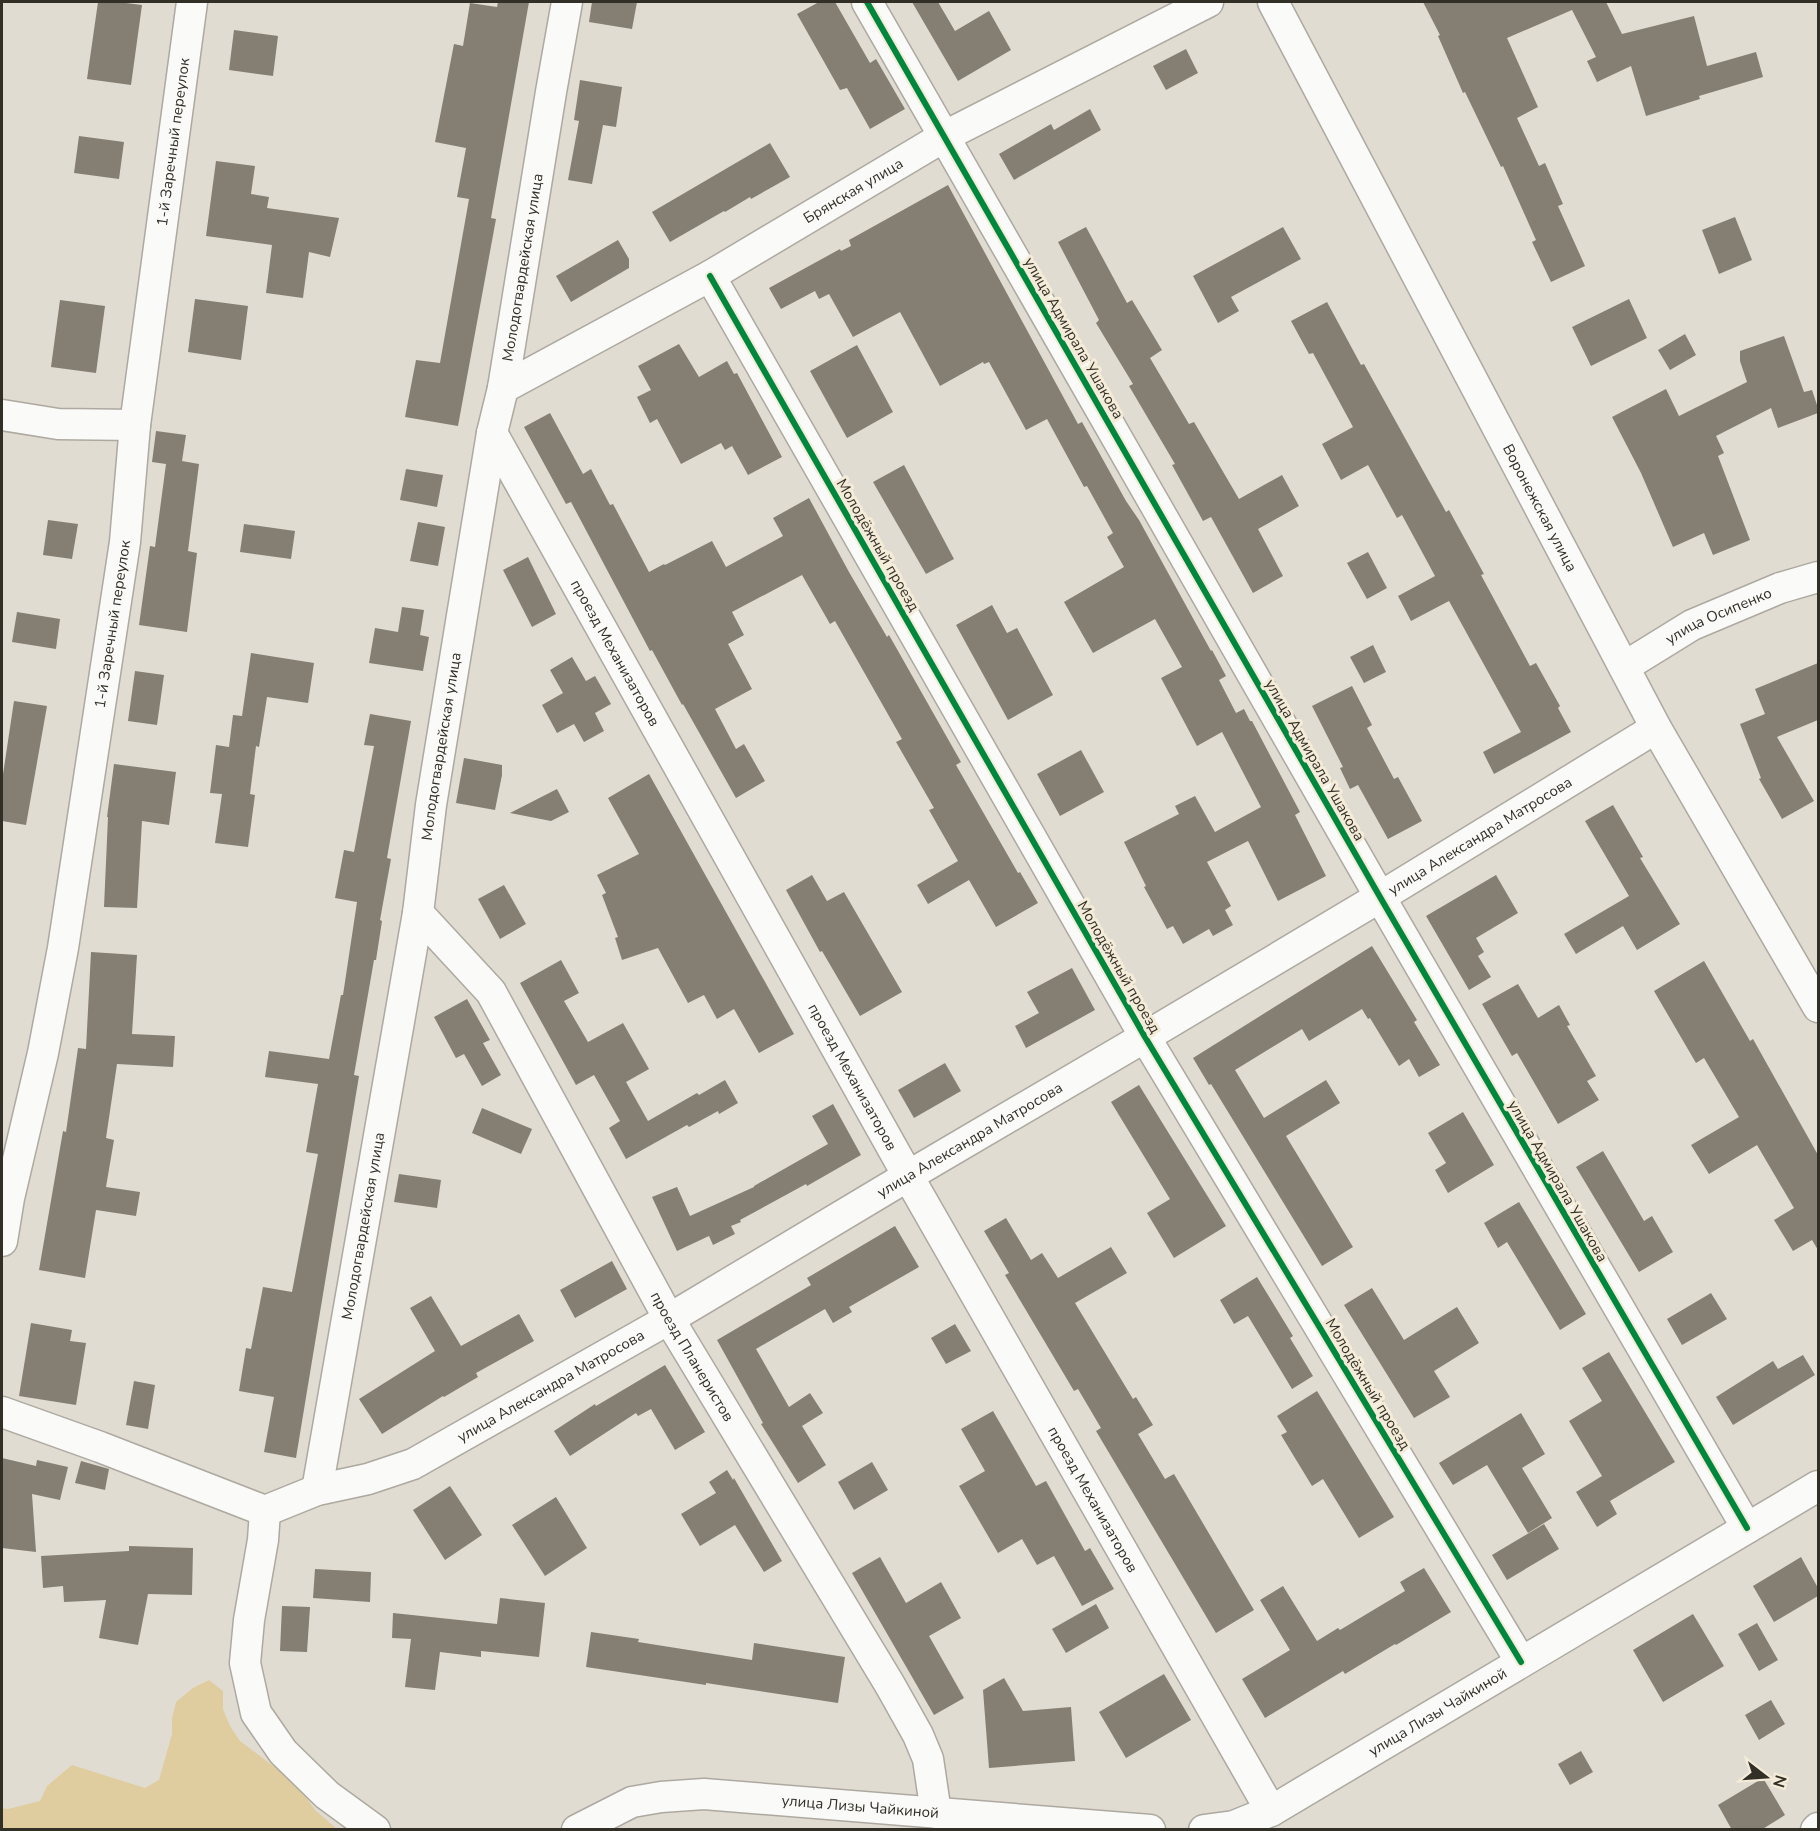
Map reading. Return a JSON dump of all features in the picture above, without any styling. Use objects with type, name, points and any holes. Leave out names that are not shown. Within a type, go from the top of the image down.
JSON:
[{"type":"street","name":"1-й Заречный переулок","points":[[2,1241],[9,1198],[44,1053],[63,948],[125,542],[135,425],[192,2]]},
{"type":"street","name":"Молодогвардейская улица","points":[[317,1490],[418,913],[431,805],[492,433],[503,388],[567,2]]},
{"type":"street","name":"улица Адмирала Ушакова","points":[[867,2],[1380,897],[1747,1528]]},
{"type":"street","name":"Брянская улица","points":[[503,388],[710,276],[945,136],[1208,2]]},
{"type":"street","name":"Воронежская улица","points":[[1273,2],[1656,729],[1818,1007]]},
{"type":"street","name":"Молодёжный проезд","points":[[710,276],[1145,1037],[1521,1662]]},
{"type":"street","points":[[2,415],[58,424],[135,425]]},
{"type":"street","name":"проезд Механизаторов","points":[[492,433],[908,1176],[1271,1810]]},
{"type":"street","name":"улица Осипенко","points":[[1624,667],[1692,625],[1780,588],[1818,577]]},
{"type":"street","name":"улица Александра Матросова","points":[[265,1511],[317,1490],[368,1479],[413,1464],[669,1319],[1380,897],[1656,729]]},
{"type":"street","name":"проезд Планеристов","points":[[418,913],[491,992],[669,1319],[918,1735],[928,1759],[936,1813]]},
{"type":"street","points":[[2,1412],[265,1511],[263,1540],[249,1620],[245,1663],[256,1713],[283,1752],[327,1795],[375,1830]]},
{"type":"street","name":"улица Лизы Чайкиной","points":[[1204,1830],[1234,1826],[1271,1810],[1818,1486]]},
{"type":"street","name":"улица Лизы Чайкиной","points":[[577,1830],[632,1802],[704,1794],[1150,1830]]},
{"type":"shaded area","points":[[209,1680],[223,1691],[223,1709],[240,1741],[296,1783],[315,1810],[337,1829],[2,1829],[2,1808],[8,1809],[40,1801],[47,1786],[72,1765],[145,1788],[159,1780],[172,1734],[172,1718],[176,1702],[193,1688]]},
{"type":"building","points":[[98,2],[142,5],[131,85],[87,79]]},
{"type":"building","points":[[498,2],[529,2],[491,218],[496,219],[458,426],[405,417],[416,360],[440,363],[469,199],[457,197],[466,148],[435,142],[454,44],[463,46],[470,3],[497,7]]},
{"type":"building","points":[[592,2],[637,2],[632,29],[589,22]]},
{"type":"building","points":[[819,2],[835,2],[870,63],[876,59],[905,109],[870,129],[847,88],[840,90],[797,14]]},
{"type":"building","points":[[912,2],[938,2],[955,31],[989,11],[1011,50],[958,81]]},
{"type":"building","points":[[1423,2],[1606,2],[1622,34],[1694,16],[1707,66],[1756,52],[1763,77],[1699,96],[1700,99],[1646,116],[1631,66],[1597,82],[1587,61],[1596,57],[1572,10],[1507,38],[1538,107],[1517,118],[1539,166],[1545,163],[1563,204],[1558,206],[1585,266],[1551,282],[1532,242],[1536,240],[1503,166],[1501,167],[1465,92],[1463,93],[1438,36],[1440,35]]},
{"type":"building","points":[[234,30],[278,36],[273,76],[229,70]]},
{"type":"building","points":[[1186,49],[1198,73],[1166,90],[1153,66]]},
{"type":"building","points":[[580,80],[622,87],[616,127],[603,125],[592,184],[568,180],[579,121],[574,120]]},
{"type":"building","points":[[1090,109],[1101,130],[1014,180],[999,154],[1051,124],[1054,130]]},
{"type":"building","points":[[79,136],[124,142],[119,179],[74,173]]},
{"type":"building","points":[[770,143],[790,177],[670,242],[652,212]]},
{"type":"building","points":[[216,161],[255,166],[251,194],[269,197],[267,208],[339,218],[330,257],[309,252],[303,298],[266,293],[272,245],[206,236]]},
{"type":"building","points":[[948,185],[1078,424],[1082,422],[1212,650],[1226,676],[1219,680],[1236,713],[1244,709],[1252,721],[1300,812],[1295,815],[1326,876],[1278,901],[1248,841],[1207,862],[1231,906],[1225,910],[1233,925],[1213,936],[1209,929],[1183,944],[1173,926],[1167,929],[1144,887],[1146,886],[1124,842],[1179,814],[1175,806],[1195,796],[1215,832],[1261,807],[1222,732],[1197,746],[1161,678],[1182,667],[1155,619],[1093,653],[1064,602],[1124,567],[1107,537],[1113,533],[1087,486],[1084,487],[1047,419],[1026,430],[989,362],[984,364],[983,362],[940,386],[900,312],[853,337],[829,294],[819,299],[815,291],[781,309],[769,288],[840,249],[841,251],[851,246],[849,240]]},
{"type":"building","points":[[1735,217],[1752,260],[1719,274],[1702,230]]},
{"type":"building","points":[[1086,227],[1127,303],[1132,300],[1162,350],[1150,358],[1189,424],[1194,422],[1239,499],[1282,475],[1299,506],[1258,529],[1283,576],[1253,593],[1211,517],[1203,521],[1172,465],[1175,464],[1129,386],[1133,384],[1096,323],[1099,320],[1058,242]]},
{"type":"building","points":[[1283,227],[1301,259],[1231,297],[1239,311],[1218,323],[1193,276]]},
{"type":"building","points":[[618,240],[629,259],[629,268],[571,302],[556,276]]},
{"type":"building","points":[[195,299],[248,306],[241,360],[188,352]]},
{"type":"building","points":[[1629,299],[1647,338],[1591,366],[1572,327]]},
{"type":"building","points":[[60,300],[105,306],[96,373],[51,367]]},
{"type":"building","points":[[1327,302],[1446,512],[1449,510],[1530,666],[1536,663],[1560,706],[1558,708],[1571,732],[1494,774],[1483,752],[1521,732],[1449,601],[1411,621],[1398,596],[1435,576],[1402,515],[1397,518],[1368,465],[1341,480],[1322,444],[1353,427],[1313,353],[1309,354],[1291,321]]},
{"type":"building","points":[[1685,334],[1696,355],[1670,370],[1658,350]]},
{"type":"building","points":[[1784,336],[1804,392],[1812,390],[1818,413],[1778,428],[1771,408],[1716,436],[1724,453],[1718,456],[1750,540],[1713,555],[1704,533],[1673,547],[1641,473],[1612,417],[1666,389],[1679,416],[1747,382],[1740,361],[1740,351]]},
{"type":"building","points":[[679,344],[699,377],[727,361],[734,374],[737,373],[782,457],[748,475],[732,446],[725,450],[721,443],[681,464],[657,419],[650,423],[637,397],[651,390],[638,366]]},
{"type":"building","points":[[857,345],[893,412],[847,438],[810,371]]},
{"type":"building","points":[[550,413],[583,474],[591,469],[610,505],[613,504],[649,572],[712,541],[726,567],[783,536],[773,518],[809,498],[849,572],[887,637],[889,635],[961,762],[956,765],[1018,873],[1020,872],[1038,903],[996,927],[969,880],[928,904],[917,885],[958,861],[929,810],[934,808],[896,742],[902,739],[835,621],[830,624],[802,575],[732,612],[744,635],[728,644],[752,689],[715,709],[736,749],[744,744],[765,781],[736,798],[652,650],[650,651],[571,502],[566,504],[524,427]]},
{"type":"building","points":[[156,431],[186,435],[182,461],[199,464],[188,551],[197,553],[187,632],[139,625],[150,546],[155,547],[166,464],[152,462]]},
{"type":"building","points":[[904,465],[954,559],[926,574],[873,482]]},
{"type":"building","points":[[406,469],[443,475],[437,507],[400,500]]},
{"type":"building","points":[[48,520],[78,524],[72,559],[43,555]]},
{"type":"building","points":[[418,522],[445,527],[438,566],[410,561]]},
{"type":"building","points":[[244,524],[295,531],[291,559],[240,552]]},
{"type":"building","points":[[1368,552],[1387,588],[1367,599],[1347,563]]},
{"type":"building","points":[[528,557],[556,614],[532,627],[503,570]]},
{"type":"building","points":[[992,605],[1007,633],[1017,628],[1053,695],[1008,720],[956,625]]},
{"type":"building","points":[[402,607],[424,610],[420,635],[429,637],[423,671],[369,663],[375,628],[398,632]]},
{"type":"building","points":[[17,612],[60,619],[56,649],[12,642]]},
{"type":"building","points":[[1373,645],[1386,672],[1364,683],[1350,657]]},
{"type":"building","points":[[251,653],[314,663],[308,703],[267,697],[259,747],[256,746],[250,794],[255,795],[248,847],[215,843],[222,794],[210,793],[216,745],[229,747],[233,715],[242,716]]},
{"type":"building","points":[[572,657],[586,681],[595,676],[611,704],[595,713],[604,731],[584,742],[574,724],[557,733],[542,705],[563,693],[550,670]]},
{"type":"building","points":[[1818,663],[1818,720],[1777,737],[1814,801],[1782,819],[1759,779],[1761,778],[1740,724],[1765,714],[1755,689]]},
{"type":"building","points":[[135,671],[164,675],[157,725],[128,721]]},
{"type":"building","points":[[1352,686],[1372,725],[1367,728],[1394,779],[1398,777],[1422,821],[1388,839],[1358,785],[1350,789],[1340,768],[1343,767],[1312,706]]},
{"type":"building","points":[[14,701],[47,706],[26,825],[2,821],[2,781]]},
{"type":"building","points":[[370,714],[411,721],[387,858],[391,859],[380,920],[382,921],[376,960],[374,960],[354,1075],[359,1076],[296,1458],[264,1452],[274,1397],[239,1391],[246,1348],[251,1349],[263,1287],[292,1292],[318,1154],[306,1152],[318,1084],[265,1077],[269,1051],[329,1059],[341,995],[343,995],[357,902],[335,898],[344,850],[354,852],[374,746],[364,745]]},
{"type":"building","points":[[1081,750],[1104,792],[1060,816],[1037,774]]},
{"type":"building","points":[[464,758],[502,765],[495,810],[456,803]]},
{"type":"building","points":[[114,764],[176,772],[169,825],[142,821],[137,908],[104,907],[107,817]]},
{"type":"building","points":[[649,774],[794,1034],[759,1053],[734,1009],[717,1019],[704,995],[688,1003],[658,948],[622,960],[615,938],[618,937],[602,895],[606,893],[597,875],[639,854],[608,798]]},
{"type":"building","points":[[557,789],[569,812],[551,821],[510,813]]},
{"type":"building","points":[[1613,805],[1643,857],[1640,858],[1680,924],[1637,950],[1623,926],[1576,954],[1564,934],[1629,896],[1585,821]]},
{"type":"building","points":[[812,875],[827,901],[844,892],[902,992],[860,1016],[822,951],[820,952],[786,890]]},
{"type":"building","points":[[1496,875],[1518,913],[1476,938],[1484,952],[1478,956],[1491,977],[1469,990],[1426,916]]},
{"type":"building","points":[[504,885],[526,924],[500,939],[478,899]]},
{"type":"building","points":[[1372,946],[1417,1020],[1414,1022],[1440,1065],[1419,1077],[1409,1059],[1399,1066],[1370,1018],[1368,1019],[1362,1009],[1309,1041],[1302,1029],[1235,1070],[1264,1118],[1326,1080],[1340,1103],[1286,1136],[1353,1247],[1322,1266],[1193,1058]]},
{"type":"building","points":[[91,952],[137,955],[132,1034],[175,1036],[173,1067],[117,1064],[106,1138],[114,1140],[106,1187],[140,1192],[136,1216],[96,1210],[85,1278],[39,1270],[63,1131],[66,1132],[78,1048],[86,1049]]},
{"type":"building","points":[[561,960],[579,993],[564,1001],[588,1042],[623,1023],[649,1069],[626,1082],[648,1121],[725,1080],[738,1103],[689,1127],[687,1125],[626,1159],[609,1128],[620,1121],[594,1075],[576,1085],[520,983]]},
{"type":"building","points":[[1704,961],[1750,1041],[1753,1039],[1818,1155],[1818,1250],[1812,1240],[1793,1251],[1774,1220],[1794,1208],[1757,1145],[1709,1174],[1691,1145],[1739,1117],[1704,1058],[1696,1063],[1654,991]]},
{"type":"building","points":[[1072,968],[1095,1010],[1026,1048],[1015,1026],[1039,1013],[1027,992]]},
{"type":"building","points":[[1518,984],[1538,1018],[1559,1005],[1570,1025],[1567,1026],[1596,1076],[1587,1081],[1599,1100],[1558,1124],[1517,1053],[1512,1056],[1482,1004]]},
{"type":"building","points":[[467,999],[490,1040],[483,1043],[501,1075],[482,1086],[464,1054],[456,1058],[434,1017]]},
{"type":"building","points":[[945,1063],[961,1091],[914,1118],[898,1090]]},
{"type":"building","points":[[1139,1085],[1226,1226],[1174,1258],[1147,1213],[1170,1199],[1111,1102]]},
{"type":"building","points":[[833,1104],[861,1155],[740,1220],[741,1222],[731,1226],[735,1234],[713,1245],[709,1236],[677,1251],[652,1197],[677,1187],[690,1216],[754,1187],[828,1144],[812,1116]]},
{"type":"building","points":[[482,1108],[532,1129],[521,1154],[472,1133]]},
{"type":"building","points":[[1463,1112],[1494,1165],[1448,1193],[1435,1170],[1446,1163],[1428,1133]]},
{"type":"building","points":[[1603,1151],[1644,1221],[1652,1216],[1673,1252],[1639,1272],[1576,1167]]},
{"type":"building","points":[[399,1174],[441,1180],[437,1208],[394,1202]]},
{"type":"building","points":[[1519,1202],[1586,1314],[1560,1330],[1507,1242],[1498,1248],[1484,1223]]},
{"type":"building","points":[[1006,1218],[1031,1260],[1042,1253],[1058,1278],[1111,1247],[1127,1273],[1075,1303],[1133,1399],[1136,1397],[1153,1425],[1138,1434],[1165,1479],[1174,1474],[1254,1610],[1216,1633],[1096,1431],[1101,1428],[1078,1389],[1074,1391],[1005,1275],[1009,1273],[984,1231]]},
{"type":"building","points":[[895,1226],[919,1267],[849,1307],[852,1312],[833,1323],[825,1309],[756,1349],[789,1407],[810,1393],[823,1413],[802,1426],[826,1465],[798,1483],[761,1424],[763,1423],[717,1340],[811,1285],[807,1278]]},
{"type":"building","points":[[612,1261],[627,1289],[575,1318],[560,1290]]},
{"type":"building","points":[[1257,1277],[1293,1336],[1290,1338],[1313,1376],[1292,1389],[1248,1316],[1234,1324],[1220,1300]]},
{"type":"building","points":[[1372,1288],[1404,1340],[1457,1307],[1479,1343],[1434,1371],[1450,1397],[1414,1418],[1344,1305]]},
{"type":"building","points":[[1711,1293],[1727,1319],[1682,1345],[1667,1319]]},
{"type":"building","points":[[431,1296],[461,1346],[519,1314],[534,1341],[476,1373],[478,1377],[382,1434],[359,1399],[435,1351],[410,1308]]},
{"type":"building","points":[[31,1323],[72,1330],[70,1341],[86,1343],[76,1405],[19,1396]]},
{"type":"building","points":[[955,1324],[971,1351],[946,1364],[931,1338]]},
{"type":"building","points":[[1609,1352],[1675,1462],[1610,1501],[1617,1514],[1597,1527],[1576,1492],[1602,1476],[1569,1421],[1602,1401],[1582,1368]]},
{"type":"building","points":[[1803,1355],[1815,1375],[1733,1425],[1716,1397],[1773,1361],[1778,1369]]},
{"type":"building","points":[[665,1365],[705,1432],[675,1450],[651,1409],[638,1416],[636,1413],[570,1456],[554,1431],[595,1404],[596,1406]]},
{"type":"building","points":[[134,1381],[155,1385],[148,1429],[126,1425]]},
{"type":"building","points":[[1317,1391],[1394,1517],[1359,1538],[1323,1479],[1312,1486],[1281,1435],[1287,1432],[1277,1416]]},
{"type":"building","points":[[993,1411],[1036,1486],[1046,1481],[1085,1551],[1090,1548],[1114,1589],[1082,1606],[1054,1556],[1037,1565],[1022,1539],[998,1553],[959,1486],[985,1471],[961,1429]]},
{"type":"building","points":[[1521,1413],[1545,1454],[1522,1468],[1552,1518],[1528,1533],[1487,1465],[1453,1485],[1439,1463]]},
{"type":"building","points":[[2,1458],[36,1466],[37,1460],[68,1467],[60,1500],[32,1494],[36,1552],[2,1548]]},
{"type":"building","points":[[81,1461],[109,1469],[105,1490],[75,1483]]},
{"type":"building","points":[[872,1462],[888,1490],[854,1510],[838,1482]]},
{"type":"building","points":[[727,1470],[733,1480],[734,1478],[782,1561],[764,1572],[735,1525],[700,1546],[681,1514],[716,1493],[709,1482]]},
{"type":"building","points":[[450,1486],[482,1535],[445,1560],[413,1510]]},
{"type":"building","points":[[556,1497],[587,1548],[545,1576],[512,1525]]},
{"type":"building","points":[[1544,1524],[1559,1549],[1507,1580],[1492,1555]]},
{"type":"building","points":[[129,1546],[193,1548],[192,1595],[148,1594],[138,1645],[99,1638],[106,1600],[64,1602],[63,1586],[43,1588],[41,1556],[129,1551]]},
{"type":"building","points":[[880,1557],[906,1603],[941,1582],[961,1618],[929,1636],[964,1698],[934,1715],[852,1573]]},
{"type":"building","points":[[1801,1557],[1818,1588],[1818,1596],[1774,1622],[1753,1586]]},
{"type":"building","points":[[1424,1568],[1451,1612],[1345,1674],[1343,1671],[1265,1718],[1242,1679],[1290,1650],[1260,1600],[1283,1586],[1317,1641],[1405,1591],[1400,1582]]},
{"type":"building","points":[[315,1569],[371,1572],[370,1602],[313,1598]]},
{"type":"building","points":[[500,1598],[545,1603],[539,1657],[481,1651],[481,1657],[440,1652],[435,1690],[405,1687],[411,1639],[392,1638],[393,1613],[497,1624]]},
{"type":"building","points":[[1096,1604],[1109,1628],[1066,1653],[1052,1629]]},
{"type":"building","points":[[282,1606],[310,1607],[307,1652],[280,1651]]},
{"type":"building","points":[[1693,1614],[1724,1666],[1663,1702],[1633,1650]]},
{"type":"building","points":[[1757,1623],[1778,1660],[1759,1671],[1738,1634]]},
{"type":"building","points":[[591,1632],[752,1660],[754,1643],[845,1657],[838,1703],[586,1667]]},
{"type":"building","points":[[1164,1674],[1191,1720],[1126,1758],[1099,1712]]},
{"type":"building","points":[[1004,1678],[1023,1711],[1071,1707],[1075,1761],[989,1768],[983,1690]]},
{"type":"building","points":[[1771,1700],[1785,1724],[1759,1740],[1745,1715]]},
{"type":"building","points":[[1581,1751],[1593,1772],[1570,1785],[1558,1764]]},
{"type":"building","points":[[1763,1778],[1785,1815],[1761,1830],[1732,1830],[1718,1805]]},
{"type":"cycle path","points":[[867,2],[1380,897],[1747,1528]]},
{"type":"cycle path","points":[[710,276],[1145,1037],[1521,1662]]}]
